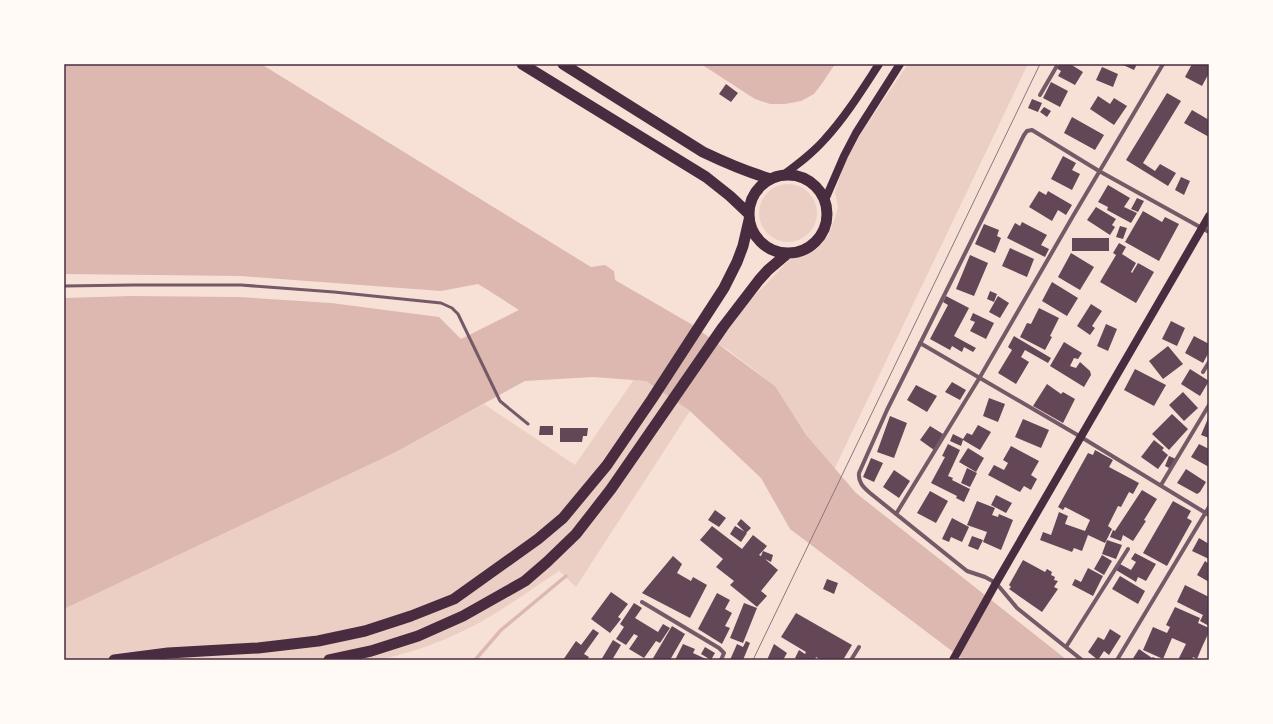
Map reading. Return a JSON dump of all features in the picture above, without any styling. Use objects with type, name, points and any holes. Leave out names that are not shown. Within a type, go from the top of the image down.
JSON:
[{"type":"highway","points":[[114,660],[168,653],[258,648],[318,641],[365,631],[411,616],[454,599],[538,539],[563,518],[607,465],[724,288],[743,246],[749,217],[751,203],[755,193],[762,185],[771,179],[783,175],[796,176],[808,181],[818,189],[825,200],[827,213],[826,225],[820,236],[811,245],[800,251],[788,253],[774,250],[763,243],[754,233],[749,217],[730,196],[706,177],[522,64]]},
{"type":"highway","points":[[563,64],[704,152],[728,164],[771,179]]},
{"type":"highway","points":[[329,660],[371,651],[418,636],[463,616],[525,581],[547,562],[576,534],[611,489],[668,409],[723,327],[759,280],[788,253]]},
{"type":"main road","points":[[783,175],[804,160],[825,140],[847,112],[879,64]]},
{"type":"main road","points":[[825,200],[856,133],[900,64]]},
{"type":"main road","points":[[953,660],[1081,437],[1206,230],[1209,216]]},
{"type":"street","points":[[1040,95],[1058,64]]},
{"type":"street","points":[[896,514],[980,377],[1099,171],[1163,64]]},
{"type":"street","points":[[1082,660],[1017,608],[995,585],[985,577],[967,571],[870,493],[861,484],[858,473],[920,343],[1027,131],[1032,130],[1099,171],[1206,230]]},
{"type":"street","points":[[920,343],[1081,437],[1207,514]]},
{"type":"street","points":[[1203,372],[1209,362]]},
{"type":"street","points":[[1161,486],[1209,404]]},
{"type":"street","points":[[1117,660],[1207,514],[1209,507]]},
{"type":"street","points":[[1066,647],[1128,549]]},
{"type":"street","points":[[642,602],[719,648],[724,653],[721,660]]},
{"type":"street","points":[[851,660],[859,647]]},
{"type":"lane","points":[[64,286],[241,285],[334,292],[441,303],[452,308],[458,314],[500,400],[528,424]]},
{"type":"shaded area","points":[[64,64],[261,64],[591,267],[605,265],[614,271],[615,280],[691,324],[775,386],[807,436],[856,493],[1067,660],[964,660],[790,529],[761,478],[690,411],[646,381],[593,377],[525,381],[394,453],[64,609],[64,298],[131,296],[239,297],[331,303],[439,317],[461,339],[519,310],[478,284],[441,291],[241,276],[64,274]]},
{"type":"shaded area","points":[[701,64],[835,64],[814,94],[801,101],[785,104],[770,104],[755,99]]},
{"type":"shaded area","points":[[908,64],[1028,64],[832,474],[775,386],[727,349],[717,344],[742,309],[790,259],[802,257],[818,248],[828,236],[838,207],[835,192],[848,152]]},
{"type":"shaded area","points":[[782,184],[794,184],[804,188],[813,197],[817,207],[817,219],[809,234],[794,242],[782,242],[772,238],[763,229],[759,219],[759,207],[763,197],[772,188]]},
{"type":"shaded area","points":[[637,375],[690,411],[576,587],[559,571],[500,611],[476,625],[423,648],[380,660],[64,660],[64,609],[394,453],[484,404],[575,465]]},
{"type":"building","points":[[1058,64],[1070,64],[1083,72],[1075,85],[1058,76],[1061,71],[1056,68]]},
{"type":"building","points":[[1121,64],[1137,64],[1134,70]]},
{"type":"building","points":[[1192,64],[1209,64],[1209,73],[1202,86],[1185,77]]},
{"type":"building","points":[[1102,67],[1118,74],[1113,87],[1096,80]]},
{"type":"building","points":[[1051,82],[1068,91],[1060,107],[1043,98]]},
{"type":"building","points":[[726,84],[738,93],[731,102],[719,94]]},
{"type":"building","points":[[1167,93],[1181,101],[1143,163],[1155,171],[1160,164],[1176,173],[1168,186],[1126,160]]},
{"type":"building","points":[[1098,96],[1110,104],[1114,98],[1127,106],[1114,125],[1090,109]]},
{"type":"building","points":[[1032,99],[1042,103],[1038,112],[1028,108]]},
{"type":"building","points":[[1044,107],[1051,111],[1047,117],[1040,112]]},
{"type":"building","points":[[1192,110],[1209,120],[1209,137],[1184,123]]},
{"type":"building","points":[[1072,117],[1104,135],[1095,150],[1064,133]]},
{"type":"building","points":[[1063,156],[1076,163],[1072,170],[1080,174],[1072,190],[1051,179]]},
{"type":"building","points":[[1181,177],[1190,181],[1184,195],[1175,190]]},
{"type":"building","points":[[1108,185],[1130,198],[1124,207],[1137,213],[1131,223],[1107,210],[1108,207],[1098,202]]},
{"type":"building","points":[[1039,191],[1046,195],[1048,191],[1072,205],[1066,215],[1058,210],[1052,221],[1029,207]]},
{"type":"building","points":[[1137,198],[1144,201],[1138,212],[1131,209]]},
{"type":"building","points":[[1096,207],[1116,219],[1112,225],[1115,227],[1110,235],[1087,220]]},
{"type":"building","points":[[1143,211],[1162,222],[1165,217],[1179,224],[1159,261],[1125,242]]},
{"type":"building","points":[[1022,222],[1047,235],[1041,245],[1049,249],[1045,257],[1007,238],[1015,223],[1020,226]]},
{"type":"building","points":[[984,224],[999,230],[997,236],[1001,238],[995,253],[975,244]]},
{"type":"building","points":[[1120,226],[1127,228],[1123,239],[1116,237]]},
{"type":"building","points":[[1072,238],[1109,238],[1109,251],[1072,251]]},
{"type":"building","points":[[1119,243],[1126,247],[1122,254],[1136,263],[1131,272],[1132,273],[1138,263],[1154,272],[1136,303],[1100,282],[1116,255],[1113,253]]},
{"type":"building","points":[[1010,248],[1034,259],[1027,277],[1002,266]]},
{"type":"building","points":[[1071,253],[1094,267],[1080,290],[1058,277]]},
{"type":"building","points":[[970,255],[988,263],[974,296],[956,289]]},
{"type":"building","points":[[1052,282],[1078,298],[1067,316],[1042,301]]},
{"type":"building","points":[[990,291],[997,294],[994,302],[987,299]]},
{"type":"building","points":[[946,296],[969,308],[954,336],[976,348],[973,352],[964,347],[962,352],[952,346],[950,350],[930,339],[948,305],[943,302]]},
{"type":"building","points":[[998,296],[1009,303],[1000,318],[989,312]]},
{"type":"building","points":[[1091,304],[1102,311],[1092,326],[1095,328],[1090,335],[1077,326]]},
{"type":"building","points":[[1039,308],[1059,318],[1050,336],[1052,337],[1045,350],[1020,337],[1027,323],[1031,324]]},
{"type":"building","points":[[973,313],[994,323],[986,339],[970,331],[975,322],[970,320]]},
{"type":"building","points":[[1171,321],[1185,328],[1177,346],[1162,339]]},
{"type":"building","points":[[1106,324],[1117,329],[1108,351],[1097,346]]},
{"type":"building","points":[[1014,336],[1051,358],[1048,363],[1025,350],[1021,357],[1029,362],[1016,384],[998,373],[1012,350],[1008,347]]},
{"type":"building","points":[[1194,336],[1209,344],[1209,352],[1203,363],[1185,353]]},
{"type":"building","points":[[1064,342],[1082,353],[1078,359],[1074,358],[1070,366],[1076,368],[1080,362],[1090,371],[1091,375],[1084,387],[1050,366]]},
{"type":"building","points":[[1168,346],[1183,364],[1163,379],[1149,361]]},
{"type":"building","points":[[1135,369],[1166,385],[1154,406],[1124,390]]},
{"type":"building","points":[[1190,369],[1209,381],[1200,396],[1181,384]]},
{"type":"building","points":[[952,382],[966,390],[960,400],[945,392]]},
{"type":"building","points":[[1047,384],[1061,394],[1063,392],[1075,399],[1063,423],[1033,406]]},
{"type":"building","points":[[916,385],[937,396],[927,412],[907,400]]},
{"type":"building","points":[[1183,392],[1198,408],[1184,421],[1169,405]]},
{"type":"building","points":[[989,398],[1005,404],[998,422],[983,416]]},
{"type":"building","points":[[1172,414],[1188,429],[1169,450],[1152,434]]},
{"type":"building","points":[[890,416],[907,423],[894,458],[877,452]]},
{"type":"building","points":[[1209,416],[1209,438],[1201,435]]},
{"type":"building","points":[[1023,419],[1049,430],[1041,448],[1015,437]]},
{"type":"building","points":[[978,425],[991,432],[980,450],[963,440],[961,446],[950,441],[953,434],[963,439],[967,433],[972,435]]},
{"type":"building","points":[[540,426],[553,426],[553,435],[539,435]]},
{"type":"building","points":[[930,426],[943,434],[934,450],[920,440]]},
{"type":"building","points":[[560,428],[588,428],[587,436],[583,436],[582,442],[560,442]]},
{"type":"building","points":[[1154,440],[1164,448],[1162,450],[1168,455],[1158,469],[1141,457]]},
{"type":"building","points":[[948,444],[960,450],[948,476],[953,478],[952,480],[970,489],[964,502],[956,498],[957,496],[931,483],[945,457],[942,456]]},
{"type":"building","points":[[1199,444],[1209,449],[1209,467],[1191,457]]},
{"type":"building","points":[[1011,446],[1039,461],[1031,475],[1037,479],[1031,490],[1024,486],[1020,492],[988,475],[994,465],[1004,470],[1008,463],[1003,460]]},
{"type":"building","points":[[968,448],[984,458],[976,472],[959,462]]},
{"type":"building","points":[[1095,450],[1113,460],[1109,467],[1139,483],[1133,494],[1129,492],[1121,507],[1118,506],[1108,526],[1112,529],[1105,543],[1088,535],[1082,551],[1074,548],[1072,552],[1040,540],[1043,532],[1051,535],[1059,512],[1068,516],[1065,524],[1085,531],[1090,520],[1065,507],[1063,510],[1058,507],[1088,453],[1093,455]]},
{"type":"building","points":[[1169,456],[1176,459],[1171,469],[1165,466]]},
{"type":"building","points":[[871,458],[883,463],[874,482],[863,477]]},
{"type":"building","points":[[967,468],[977,473],[970,487],[961,483]]},
{"type":"building","points":[[1186,469],[1206,482],[1197,494],[1177,483]]},
{"type":"building","points":[[894,470],[910,481],[899,498],[883,487]]},
{"type":"building","points":[[1142,490],[1157,499],[1144,520],[1146,521],[1133,541],[1123,535],[1121,541],[1110,537],[1113,530],[1115,531]]},
{"type":"building","points":[[930,491],[948,501],[936,523],[917,513]]},
{"type":"building","points":[[996,495],[1012,503],[1006,513],[991,505]]},
{"type":"building","points":[[977,501],[995,508],[992,515],[998,517],[999,514],[1013,520],[1001,550],[983,542],[987,532],[967,525]]},
{"type":"building","points":[[1173,501],[1191,511],[1187,518],[1192,521],[1167,566],[1143,553]]},
{"type":"building","points":[[715,510],[726,518],[719,527],[708,520]]},
{"type":"building","points":[[952,518],[969,527],[962,542],[951,537],[949,542],[942,539]]},
{"type":"building","points":[[741,519],[751,528],[746,533],[737,524]]},
{"type":"building","points":[[712,526],[742,549],[753,535],[767,546],[759,555],[761,556],[763,551],[773,555],[771,562],[765,559],[778,570],[761,591],[767,596],[757,607],[730,585],[734,581],[716,567],[723,559],[700,540]]},
{"type":"building","points":[[735,526],[747,533],[741,542],[730,534]]},
{"type":"building","points":[[972,536],[983,540],[978,550],[968,546]]},
{"type":"building","points":[[1199,538],[1209,544],[1209,559],[1192,551]]},
{"type":"building","points":[[1107,540],[1122,545],[1116,559],[1102,554]]},
{"type":"building","points":[[1135,553],[1156,564],[1146,581],[1138,577],[1136,582],[1116,570],[1120,564],[1131,570],[1136,562],[1131,559]]},
{"type":"building","points":[[1102,555],[1112,561],[1104,575],[1094,569]]},
{"type":"building","points":[[673,556],[682,564],[677,573],[691,581],[693,577],[707,585],[690,618],[642,593]]},
{"type":"building","points":[[1023,560],[1045,572],[1047,569],[1052,572],[1051,575],[1055,577],[1054,580],[1058,581],[1054,587],[1058,589],[1042,612],[1009,589],[1011,587],[1009,585]]},
{"type":"building","points":[[1205,561],[1209,564],[1209,582],[1197,575]]},
{"type":"building","points":[[1088,568],[1103,576],[1093,596],[1072,585],[1075,579],[1081,582]]},
{"type":"building","points":[[1120,576],[1145,591],[1138,604],[1112,589]]},
{"type":"building","points":[[827,579],[838,583],[834,594],[823,589]]},
{"type":"building","points":[[1185,585],[1209,597],[1209,626],[1200,621],[1203,615],[1177,602]]},
{"type":"building","points":[[611,592],[628,604],[618,617],[621,619],[610,633],[591,619]]},
{"type":"building","points":[[717,593],[730,600],[725,609],[732,613],[725,626],[730,628],[722,644],[698,629]]},
{"type":"building","points":[[634,603],[642,608],[635,618],[658,632],[663,624],[670,628],[660,643],[656,641],[644,658],[629,649],[638,636],[634,634],[626,645],[616,639],[624,627],[620,624]]},
{"type":"building","points":[[744,603],[757,608],[743,643],[730,638]]},
{"type":"building","points":[[1175,607],[1200,618],[1198,623],[1209,628],[1209,632],[1197,659],[1193,657],[1192,660],[1178,660],[1186,644],[1172,638],[1163,659],[1143,650],[1153,627],[1167,633],[1170,627],[1166,625]]},
{"type":"building","points":[[796,613],[852,645],[843,660],[821,660],[816,657],[815,660],[799,660],[795,658],[799,650],[805,654],[806,652],[781,637]]},
{"type":"building","points":[[672,626],[685,634],[670,660],[652,660]]},
{"type":"building","points":[[593,629],[599,633],[584,654],[589,657],[587,660],[563,660],[576,641],[581,645]]},
{"type":"building","points":[[1110,629],[1121,636],[1109,655],[1104,651],[1098,660],[1088,652],[1098,637],[1104,640]]},
{"type":"building","points":[[613,640],[621,645],[612,660],[601,660]]},
{"type":"building","points":[[746,641],[750,643],[743,660],[730,660],[737,644],[743,647]]},
{"type":"building","points":[[683,644],[695,649],[693,653],[708,660],[675,660]]},
{"type":"building","points":[[774,644],[787,653],[783,660],[767,660]]},
{"type":"building","points":[[705,647],[715,653],[711,660],[701,654]]},
{"type":"building","points":[[1139,649],[1152,658],[1153,657],[1158,660],[1132,660]]},
{"type":"waterway","points":[[475,660],[501,630],[566,576]]},
{"type":"tram line","points":[[753,660],[1040,64]]}]
